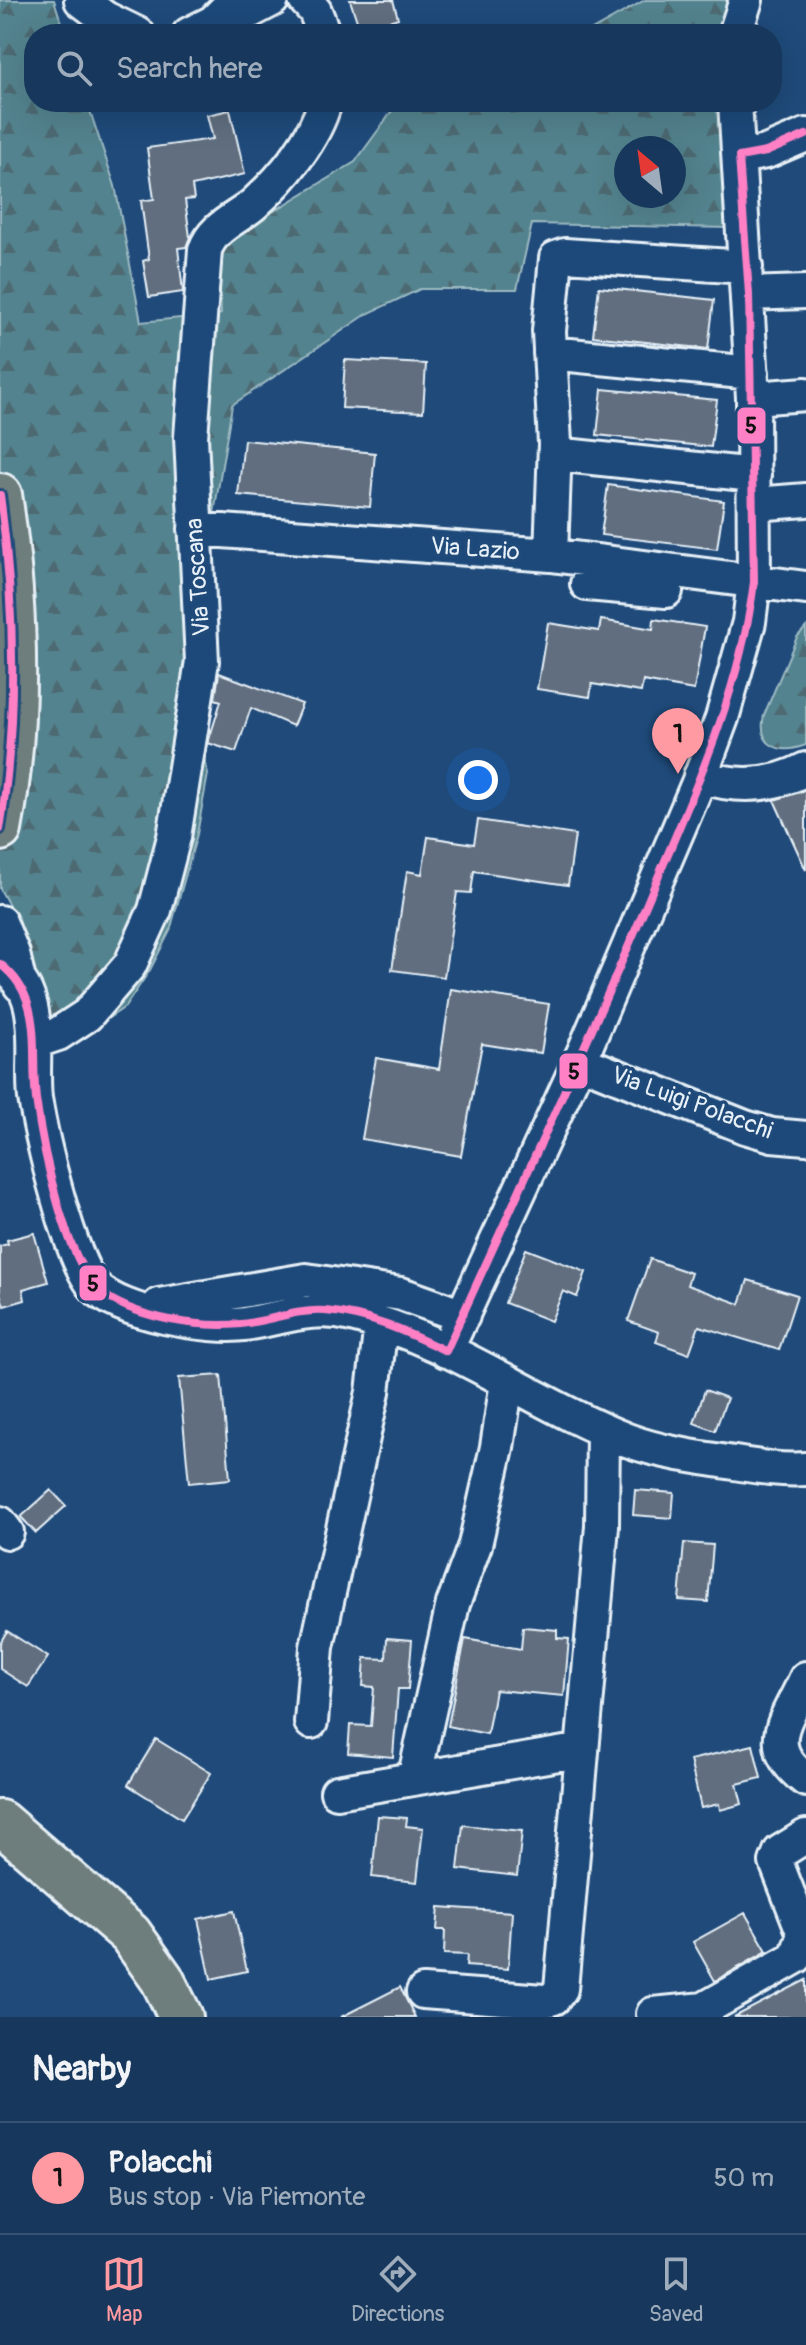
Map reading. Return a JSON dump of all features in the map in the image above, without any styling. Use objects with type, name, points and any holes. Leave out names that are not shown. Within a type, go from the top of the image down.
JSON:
[{"type":"main road","points":[[0,495],[16,658],[14,724],[0,829]]},
{"type":"main road","points":[[0,1822],[130,1934],[162,1979],[181,2017]]},
{"type":"street","points":[[81,0],[117,24]]},
{"type":"street","points":[[213,18],[230,22],[272,0]]},
{"type":"street","points":[[305,0],[315,11],[320,24]]},
{"type":"street","points":[[738,24],[746,0]]},
{"type":"street","name":"Via Toscana","points":[[37,1041],[67,1029],[104,999],[135,956],[155,910],[179,813],[201,674],[192,411],[206,246],[218,229],[256,202],[304,146],[317,127],[322,112]]},
{"type":"street","points":[[446,1351],[579,1061],[700,776],[722,718],[754,590],[755,489],[748,280],[736,112]]},
{"type":"street","points":[[739,157],[766,152],[806,135]]},
{"type":"street","points":[[551,555],[555,454],[550,353],[553,267],[559,256],[748,280],[806,292]]},
{"type":"street","points":[[550,353],[806,394]]},
{"type":"street","points":[[555,454],[806,500]]},
{"type":"street","name":"Via Lazio","points":[[195,529],[551,555],[754,590]]},
{"type":"street","points":[[587,584],[754,590],[806,588]]},
{"type":"street","points":[[700,776],[736,784],[759,784],[806,769]]},
{"type":"street","points":[[0,922],[8,962],[37,1041],[36,1103],[70,1232],[89,1280],[112,1298],[205,1324],[245,1324],[315,1310],[346,1313],[446,1351],[603,1430],[678,1454],[752,1466],[806,1469]]},
{"type":"street","name":"Via Luigi Polacchi","points":[[579,1061],[745,1127],[798,1144]]},
{"type":"street","points":[[112,1298],[137,1304],[167,1305],[287,1281],[311,1280],[401,1294],[463,1316]]},
{"type":"street","points":[[311,1722],[317,1647],[370,1406],[381,1324]]},
{"type":"street","points":[[417,1766],[453,1604],[475,1545],[497,1447],[507,1382]]},
{"type":"street","points":[[423,1992],[544,2001],[560,1992],[602,1526],[603,1430]]},
{"type":"street","points":[[806,1678],[780,1745],[784,1761],[806,1780]]},
{"type":"street","points":[[337,1792],[582,1750]]},
{"type":"street","points":[[653,2014],[704,2009],[796,1957],[804,1934],[776,1862],[783,1850],[806,1836]]},
{"type":"green space","points":[[0,0],[54,0],[62,24],[24,24],[24,112],[90,112],[115,186],[141,322],[221,314],[218,245],[355,162],[391,112],[721,112],[729,228],[532,224],[517,289],[420,289],[367,314],[232,405],[185,688],[208,774],[197,834],[170,931],[150,970],[125,1007],[85,1034],[53,1022],[17,920],[0,889]]},
{"type":"green space","points":[[645,0],[731,0],[723,24],[603,24]]},
{"type":"green space","points":[[806,627],[806,745],[779,748],[767,741],[764,735],[764,715],[797,637]]},
{"type":"building","points":[[350,0],[393,0],[398,18],[379,24],[358,24]]},
{"type":"building","points":[[230,112],[245,174],[192,186],[194,199],[185,200],[190,237],[186,247],[178,248],[183,292],[149,297],[143,261],[149,259],[141,201],[154,199],[147,148],[213,139],[207,115]]},
{"type":"building","points":[[599,287],[714,300],[708,349],[593,336]]},
{"type":"building","points":[[345,360],[426,364],[423,412],[342,408]]},
{"type":"building","points":[[602,389],[717,400],[711,447],[597,435]]},
{"type":"building","points":[[244,440],[375,453],[370,507],[238,495]]},
{"type":"building","points":[[608,485],[724,501],[717,549],[601,535]]},
{"type":"building","points":[[654,619],[705,627],[694,690],[643,681],[641,692],[592,684],[590,697],[537,689],[548,623],[599,631],[601,620],[653,629]]},
{"type":"building","points":[[219,673],[302,704],[293,726],[251,708],[236,752],[208,743],[221,701],[215,699]]},
{"type":"building","points":[[806,790],[806,870],[774,800]]},
{"type":"building","points":[[478,820],[575,835],[568,885],[474,871],[471,893],[457,892],[444,977],[392,970],[407,871],[422,874],[428,837],[474,844]]},
{"type":"building","points":[[451,989],[549,1004],[541,1053],[482,1044],[461,1156],[362,1139],[376,1058],[439,1069]]},
{"type":"building","points":[[34,1233],[48,1282],[23,1289],[25,1300],[4,1306],[0,1293],[0,1246],[8,1244],[7,1240]]},
{"type":"building","points":[[526,1249],[586,1272],[577,1297],[563,1291],[551,1321],[505,1303]]},
{"type":"building","points":[[650,1259],[691,1273],[687,1285],[740,1304],[748,1280],[797,1295],[779,1350],[699,1326],[689,1354],[656,1342],[659,1332],[628,1321]]},
{"type":"building","points":[[221,1375],[230,1479],[189,1483],[179,1378]]},
{"type":"building","points":[[705,1390],[727,1398],[715,1431],[694,1423]]},
{"type":"building","points":[[51,1490],[66,1506],[36,1533],[21,1517]]},
{"type":"building","points":[[635,1490],[674,1493],[672,1518],[633,1515]]},
{"type":"building","points":[[684,1543],[713,1545],[708,1602],[679,1600]]},
{"type":"building","points":[[523,1627],[557,1630],[557,1638],[569,1639],[564,1696],[495,1690],[487,1734],[448,1726],[465,1639],[521,1649]]},
{"type":"building","points":[[7,1631],[48,1657],[28,1687],[0,1669],[0,1643]]},
{"type":"building","points":[[387,1638],[412,1640],[408,1689],[398,1689],[393,1757],[348,1753],[350,1725],[371,1726],[374,1687],[363,1686],[365,1658],[386,1659]]},
{"type":"building","points":[[156,1739],[211,1773],[182,1819],[128,1785]]},
{"type":"building","points":[[753,1745],[761,1778],[737,1784],[742,1804],[720,1810],[719,1804],[701,1808],[690,1760]]},
{"type":"building","points":[[378,1816],[407,1818],[406,1826],[423,1828],[417,1882],[372,1877]]},
{"type":"building","points":[[463,1825],[522,1831],[517,1876],[458,1869]]},
{"type":"building","points":[[439,1907],[512,1912],[508,1969],[466,1966],[467,1955],[444,1954],[445,1930],[437,1930]]},
{"type":"building","points":[[234,1911],[247,1971],[211,1979],[198,1919]]},
{"type":"building","points":[[745,1913],[767,1951],[715,1981],[693,1942]]},
{"type":"building","points":[[806,1980],[806,2017],[734,2017]]},
{"type":"building","points":[[400,1987],[415,2017],[341,2017]]},
{"type":"transit line","name":"5","points":[[0,964],[24,992],[30,1008],[36,1099],[58,1205],[79,1261],[92,1282],[106,1296],[153,1316],[207,1325],[241,1324],[304,1312],[341,1313],[387,1325],[446,1351],[623,959],[726,706],[738,665],[754,582],[749,294],[739,157],[766,152],[806,135]]},
{"type":"transit line","name":"5","points":[[0,495],[9,579],[12,662],[10,745],[0,829]]},
{"type":"place","name":"Polacchi","points":[[678,774]]}]
